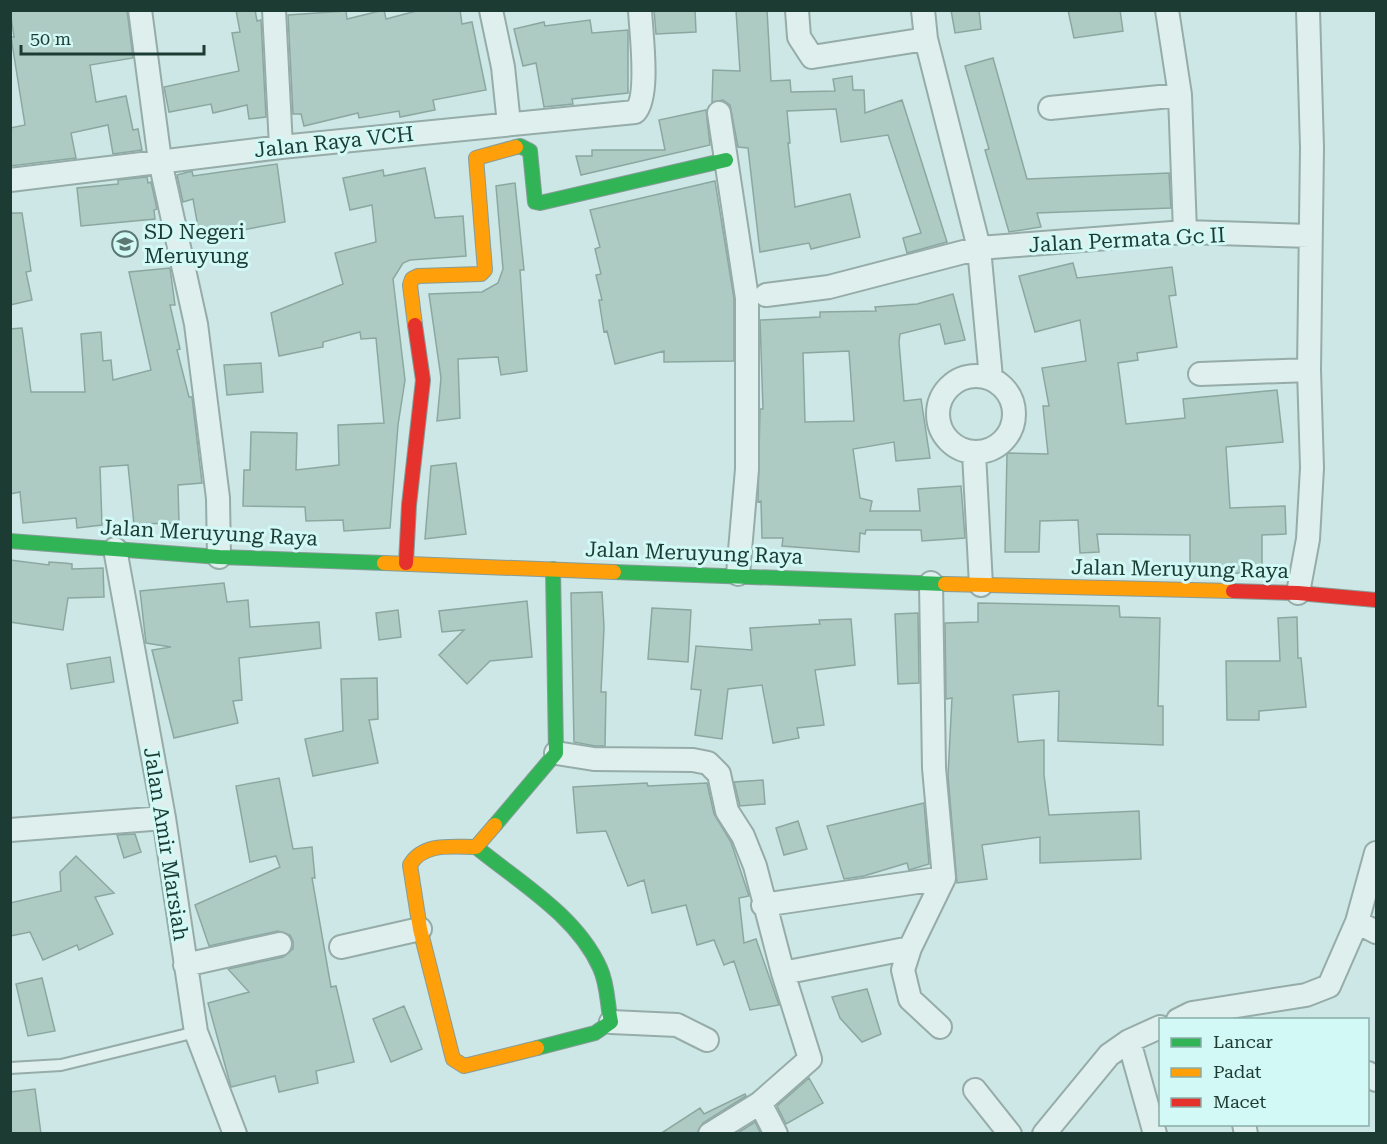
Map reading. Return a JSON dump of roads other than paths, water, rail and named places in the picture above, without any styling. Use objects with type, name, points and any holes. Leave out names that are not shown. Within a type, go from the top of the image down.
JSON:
[{"type":"street","points":[[140,10],[160,160],[196,324],[218,498],[219,557]]},
{"type":"street","points":[[274,10],[281,147]]},
{"type":"street","points":[[491,10],[502,67],[509,124]]},
{"type":"street","name":"Jalan Raya VCH","points":[[10,180],[160,160],[634,112],[642,101],[643,57],[640,10]]},
{"type":"street","points":[[797,10],[799,37],[812,57],[926,39]]},
{"type":"street","points":[[923,10],[926,39],[980,248],[991,378]]},
{"type":"street","points":[[1167,10],[1180,95],[1185,232]]},
{"type":"street","points":[[1298,593],[1308,539],[1312,468],[1310,236],[1312,148],[1308,10]]},
{"type":"street","points":[[1050,108],[1180,95]]},
{"type":"street","points":[[719,112],[747,298],[747,469],[738,574]]},
{"type":"street","points":[[406,563],[409,505],[423,380],[410,285],[412,279],[481,274],[485,270],[476,158],[520,146],[526,147],[530,151],[535,202],[540,203],[726,160]]},
{"type":"street","name":"Jalan Permata Gc II","points":[[766,295],[829,287],[980,248],[1185,232],[1310,236]]},
{"type":"street","points":[[1200,374],[1310,370]]},
{"type":"street","points":[[976,375],[991,378],[1004,387],[1012,400],[1015,415],[1011,430],[1002,443],[989,450],[974,453],[960,449],[948,440],[940,427],[938,412],[941,398],[949,386],[962,378],[976,375]]},
{"type":"street","points":[[974,453],[981,585]]},
{"type":"street","name":"Jalan Meruyung Raya","points":[[10,541],[219,557],[738,574],[981,585],[1298,593],[1377,600]]},
{"type":"street","name":"Jalan Amir Marsiah","points":[[114,549],[164,818],[196,1032],[235,1134]]},
{"type":"street","points":[[476,847],[556,753],[553,569]]},
{"type":"street","points":[[931,583],[934,768],[944,878],[910,948],[903,970],[910,999],[940,1028]]},
{"type":"street","points":[[556,753],[594,759],[693,760],[708,763],[719,774],[727,812],[743,836],[754,866],[783,974],[810,1059],[760,1103],[710,1134]]},
{"type":"street","points":[[10,830],[164,818]]},
{"type":"street","points":[[611,1022],[601,969],[589,948],[567,923],[476,847],[422,850],[412,858],[410,865],[420,929],[453,1059],[465,1066],[595,1033],[611,1022],[677,1025],[707,1040]]},
{"type":"street","points":[[1182,1018],[1192,1013],[1320,992],[1329,986],[1367,927],[1377,853]]},
{"type":"street","points":[[763,905],[944,878]]},
{"type":"street","points":[[341,947],[420,929]]},
{"type":"street","points":[[185,965],[280,944]]},
{"type":"street","points":[[783,974],[910,948]]},
{"type":"street","points":[[1044,1134],[1109,1055],[1129,1041],[1159,1028]]},
{"type":"street","points":[[1129,1041],[1155,1134]]},
{"type":"street","points":[[975,1090],[1010,1134]]},
{"type":"street","points":[[760,1103],[776,1134]]},
{"type":"lane","points":[[10,1068],[62,1065],[196,1032]]},
{"type":"place","name":"SD Negeri Meruyung","points":[[125,244]]}]
